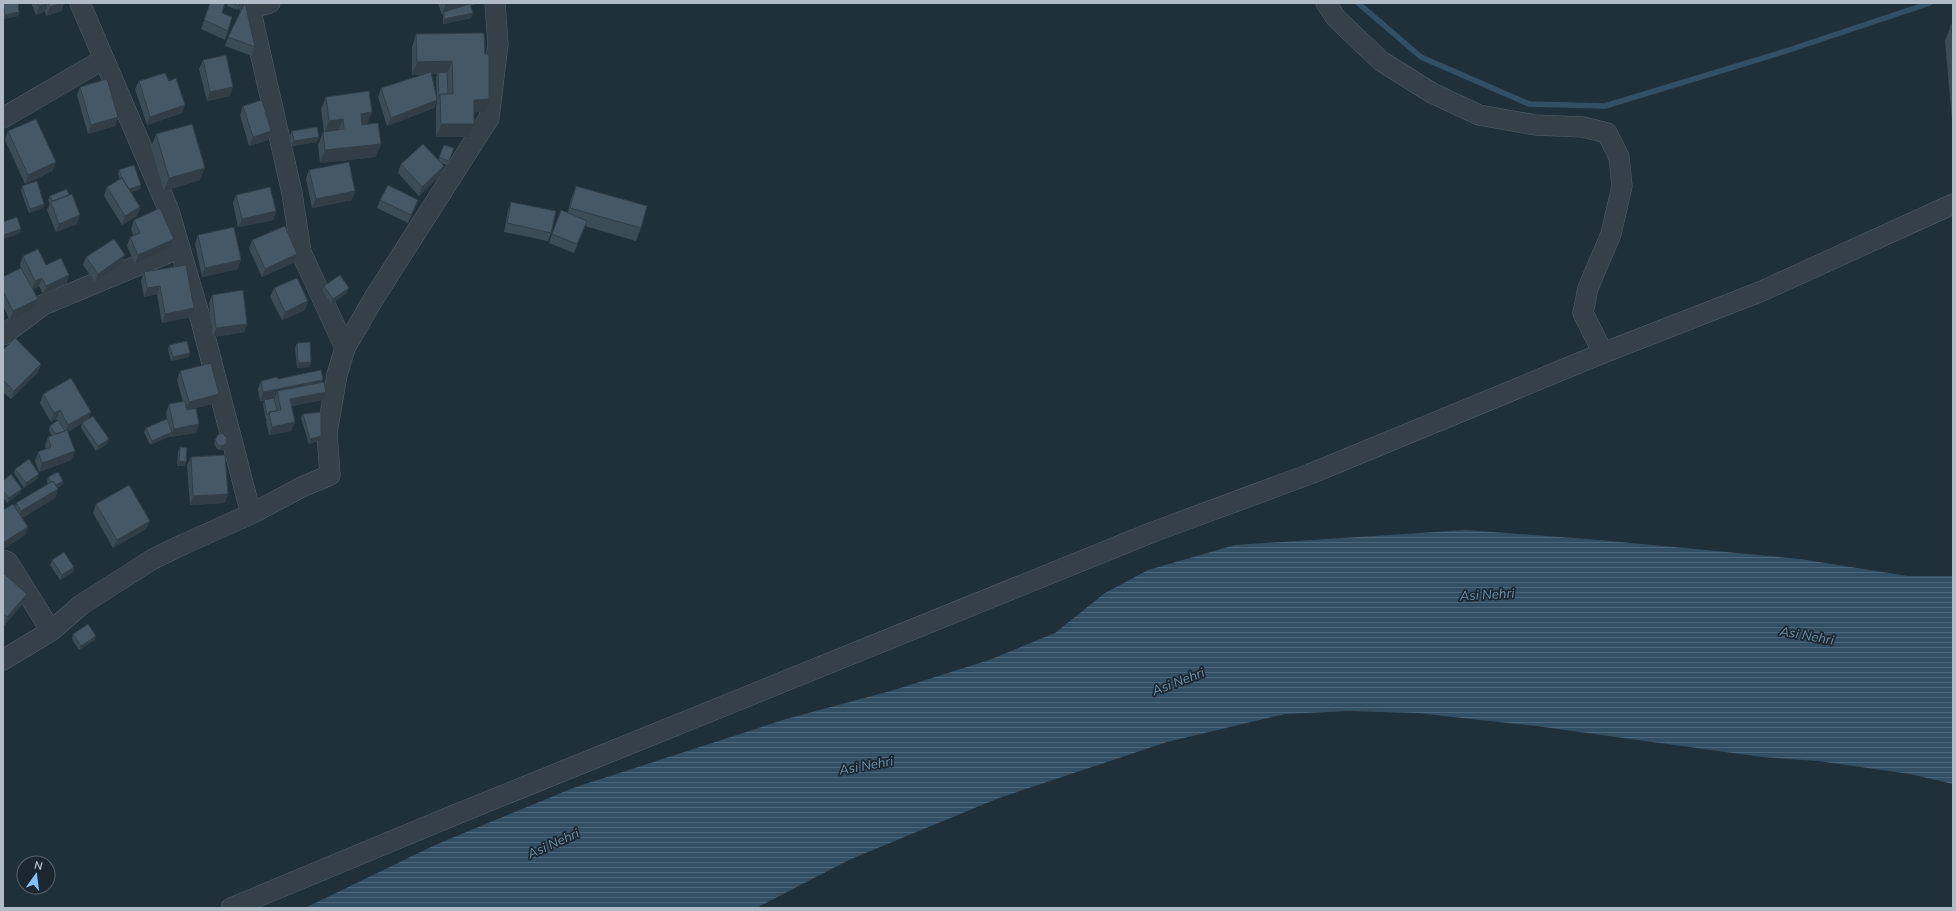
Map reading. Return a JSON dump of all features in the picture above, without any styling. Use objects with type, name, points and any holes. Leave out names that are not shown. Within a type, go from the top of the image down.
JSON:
[{"type":"street","points":[[80,3],[169,211],[200,317],[251,514]]},
{"type":"street","points":[[270,3],[250,6],[292,193],[302,252],[345,348]]},
{"type":"street","points":[[3,660],[51,630],[81,605],[154,559],[251,514],[302,487],[330,475],[327,433],[337,375],[345,348],[374,298],[489,118],[498,44],[495,3]]},
{"type":"street","points":[[1326,3],[1336,18],[1381,61],[1432,93],[1479,115],[1535,125],[1583,127],[1606,133],[1619,157],[1622,186],[1611,234],[1588,288],[1583,313],[1603,353]]},
{"type":"street","points":[[3,118],[104,59]]},
{"type":"street","points":[[231,908],[444,819],[1086,559],[1153,532],[1310,474],[1603,353],[1762,291],[1953,204]]},
{"type":"street","points":[[3,335],[43,305],[180,248]]},
{"type":"street","points":[[3,560],[8,562],[51,630]]},
{"type":"water","name":"Asi Nehri","points":[[1466,530],[1599,540],[1800,559],[1908,576],[1953,576],[1953,784],[1910,774],[1818,761],[1762,757],[1536,726],[1417,713],[1348,711],[1285,714],[1167,742],[999,798],[851,859],[756,908],[305,908],[435,845],[573,788],[786,719],[894,690],[989,660],[1055,633],[1105,593],[1148,570],[1235,545]]},
{"type":"building","points":[[3,3],[18,3],[19,12],[5,15]]},
{"type":"building","points":[[38,3],[47,3],[39,6]]},
{"type":"building","points":[[48,3],[61,3],[50,7]]},
{"type":"building","points":[[210,3],[225,3],[222,13],[232,17],[228,31],[204,20]]},
{"type":"building","points":[[232,3],[240,3],[239,6]]},
{"type":"building","points":[[245,3],[255,47],[228,37]]},
{"type":"building","points":[[470,4],[473,13],[444,19],[444,12]]},
{"type":"building","points":[[1953,24],[1953,43],[1951,25]]},
{"type":"building","points":[[484,33],[485,54],[489,54],[489,99],[474,100],[474,124],[441,124],[440,94],[453,94],[452,61],[417,62],[416,34]]},
{"type":"building","points":[[226,55],[233,87],[210,92],[203,60]]},
{"type":"building","points":[[431,72],[437,100],[391,118],[381,88]]},
{"type":"building","points":[[447,72],[448,94],[440,94],[439,98],[438,73]]},
{"type":"building","points":[[165,73],[169,81],[176,78],[185,105],[150,117],[139,81]]},
{"type":"building","points":[[107,79],[118,117],[91,125],[80,87]]},
{"type":"building","points":[[369,91],[372,112],[361,114],[362,125],[378,123],[381,144],[325,150],[323,132],[344,129],[343,119],[329,121],[326,97]]},
{"type":"building","points":[[262,100],[271,131],[253,137],[243,106]]},
{"type":"building","points":[[36,119],[56,162],[28,175],[8,131]]},
{"type":"building","points":[[192,124],[205,168],[169,178],[156,134]]},
{"type":"building","points":[[317,127],[319,137],[294,141],[292,131]]},
{"type":"building","points":[[423,144],[444,166],[422,187],[401,164]]},
{"type":"building","points":[[444,145],[454,148],[449,161],[439,157]]},
{"type":"building","points":[[349,162],[355,191],[316,199],[309,170]]},
{"type":"building","points":[[134,165],[141,185],[129,189],[119,170]]},
{"type":"building","points":[[122,178],[140,207],[125,216],[107,187]]},
{"type":"building","points":[[37,181],[44,204],[30,209],[22,186]]},
{"type":"building","points":[[388,185],[418,200],[411,215],[380,200]]},
{"type":"building","points":[[576,186],[647,206],[641,228],[570,208]]},
{"type":"building","points":[[270,187],[276,211],[242,219],[236,195]]},
{"type":"building","points":[[67,189],[69,195],[52,201],[50,196]]},
{"type":"building","points":[[72,194],[80,215],[59,224],[51,202]]},
{"type":"building","points":[[511,202],[556,211],[551,233],[507,223]]},
{"type":"building","points":[[160,208],[174,239],[138,255],[130,237],[140,233],[134,220]]},
{"type":"building","points":[[561,210],[587,221],[577,244],[552,234]]},
{"type":"building","points":[[17,217],[21,229],[3,235],[3,222]]},
{"type":"building","points":[[285,226],[297,254],[265,269],[252,240]]},
{"type":"building","points":[[234,227],[241,260],[205,268],[198,235]]},
{"type":"building","points":[[114,239],[125,255],[98,274],[86,257]]},
{"type":"building","points":[[38,249],[46,265],[61,258],[69,275],[46,286],[42,278],[35,281],[23,256]]},
{"type":"building","points":[[186,265],[194,308],[165,314],[160,286],[147,288],[144,272]]},
{"type":"building","points":[[21,268],[38,299],[13,311],[3,291],[3,277]]},
{"type":"building","points":[[340,275],[349,288],[333,299],[324,286]]},
{"type":"building","points":[[297,278],[308,301],[285,312],[274,288]]},
{"type":"building","points":[[243,290],[247,324],[216,328],[212,295]]},
{"type":"building","points":[[15,338],[41,364],[14,391],[3,380],[3,350]]},
{"type":"building","points":[[187,341],[190,353],[173,357],[169,345]]},
{"type":"building","points":[[310,342],[311,362],[298,363],[297,343]]},
{"type":"building","points":[[211,363],[219,394],[189,402],[180,371]]},
{"type":"building","points":[[321,370],[323,380],[263,392],[261,381]]},
{"type":"building","points":[[71,378],[91,412],[68,425],[60,410],[54,413],[43,394]]},
{"type":"building","points":[[324,382],[326,392],[290,399],[295,422],[272,427],[269,412],[281,410],[277,391]]},
{"type":"building","points":[[274,398],[277,411],[269,412],[267,415],[264,400]]},
{"type":"building","points":[[185,401],[187,410],[196,408],[199,424],[174,429],[169,404]]},
{"type":"building","points":[[321,412],[321,436],[310,439],[303,414]]},
{"type":"building","points":[[93,416],[109,439],[98,446],[82,423]]},
{"type":"building","points":[[167,419],[172,432],[152,441],[146,428]]},
{"type":"building","points":[[58,420],[65,431],[56,434],[50,426]]},
{"type":"building","points":[[67,430],[75,451],[42,463],[38,452],[51,447],[48,437]]},
{"type":"building","points":[[222,433],[227,438],[226,444],[222,446],[218,445],[215,440],[218,435]]},
{"type":"building","points":[[180,447],[187,448],[186,462],[179,461]]},
{"type":"building","points":[[225,455],[228,494],[193,496],[191,457]]},
{"type":"building","points":[[29,459],[39,474],[26,483],[15,469]]},
{"type":"building","points":[[58,472],[63,481],[56,485],[53,481],[51,482],[48,477]]},
{"type":"building","points":[[11,474],[22,489],[9,498],[3,491],[3,481]]},
{"type":"building","points":[[53,481],[58,489],[21,511],[16,503]]},
{"type":"building","points":[[129,485],[150,521],[117,540],[96,504]]},
{"type":"building","points":[[13,504],[28,527],[4,542],[3,510]]},
{"type":"building","points":[[64,552],[74,567],[62,575],[52,560]]},
{"type":"building","points":[[3,573],[27,594],[7,617],[3,614]]},
{"type":"building","points":[[88,624],[96,636],[81,646],[73,634]]},
{"type":"waterway","points":[[1358,3],[1421,57],[1529,104],[1605,106],[1786,51],[1930,3]]}]
